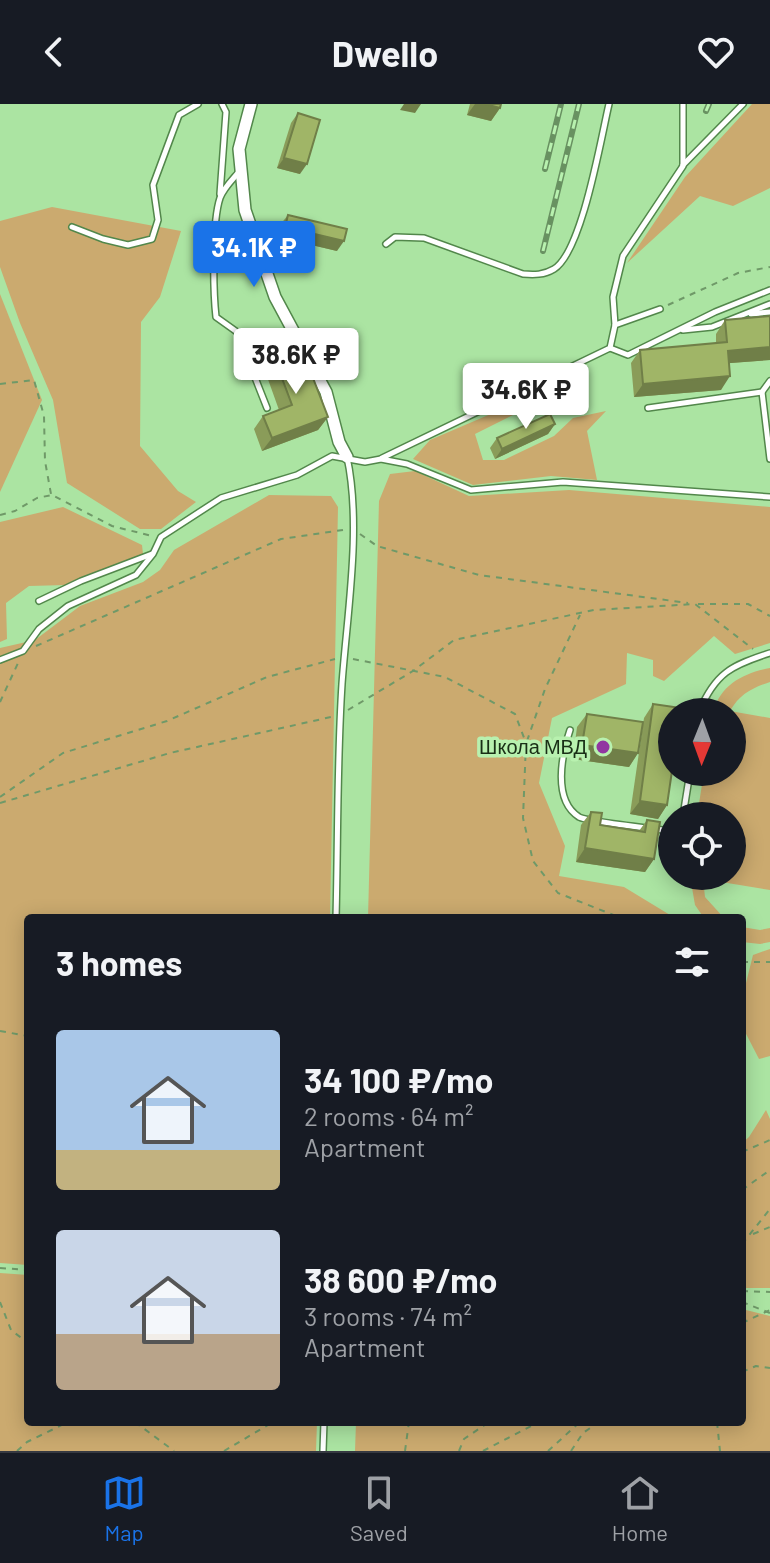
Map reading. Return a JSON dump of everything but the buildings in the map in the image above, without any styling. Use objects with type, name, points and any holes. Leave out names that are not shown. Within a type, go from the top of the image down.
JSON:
[{"type":"street","points":[[251,104],[239,149],[245,210],[275,297],[326,392],[339,442],[347,457]]},
{"type":"lane","points":[[72,227],[128,245],[152,239],[158,220],[153,185],[179,115],[198,104]]},
{"type":"lane","points":[[222,104],[226,112],[215,239],[216,317],[237,332],[267,408]]},
{"type":"lane","points":[[386,244],[395,237],[424,238],[523,274],[540,275],[555,269],[568,255],[576,233],[609,104]]},
{"type":"lane","points":[[683,104],[683,166]]},
{"type":"lane","points":[[610,348],[615,325],[613,297],[623,256],[683,166],[743,104]]},
{"type":"lane","points":[[220,197],[241,169]]},
{"type":"lane","points":[[0,660],[23,651],[39,629],[68,606],[136,575],[153,554],[161,537],[221,498],[297,475],[332,456],[365,462],[381,459],[610,348],[628,355],[770,290]]},
{"type":"lane","points":[[679,331],[712,327],[770,304]]},
{"type":"lane","points":[[615,325],[660,309]]},
{"type":"lane","points":[[745,314],[770,312]]},
{"type":"lane","points":[[770,381],[762,392],[770,459]]},
{"type":"lane","points":[[648,408],[762,392]]},
{"type":"lane","points":[[336,914],[340,715],[353,529],[351,473],[347,457]]},
{"type":"lane","points":[[381,459],[407,464],[471,490],[563,482],[770,497]]},
{"type":"lane","points":[[39,601],[81,581],[153,554]]},
{"type":"lane","points":[[707,698],[715,683],[735,663],[770,653]]},
{"type":"lane","points":[[570,730],[561,758],[561,779],[567,804],[580,818],[658,829]]},
{"type":"lane","points":[[323,1451],[324,1426]]},
{"type":"path","points":[[660,309],[738,273],[770,267]]},
{"type":"path","points":[[0,384],[34,380],[44,416],[45,461],[52,495]]},
{"type":"path","points":[[0,515],[15,511],[37,498],[52,495],[112,526],[161,537]]},
{"type":"path","points":[[0,702],[23,651],[281,539],[353,529],[377,546],[479,575],[695,604],[752,649],[770,653]]},
{"type":"path","points":[[0,803],[170,753],[340,715],[413,671],[454,640],[582,612],[695,604],[748,604],[770,616]]},
{"type":"path","points":[[526,743],[545,689],[582,612]]},
{"type":"path","points":[[746,962],[770,962]]},
{"type":"path","points":[[0,1031],[24,1035]]},
{"type":"path","points":[[746,1150],[770,1140]]},
{"type":"path","points":[[746,1187],[770,1170]]},
{"type":"path","points":[[752,1235],[770,1209]]},
{"type":"path","points":[[746,1239],[770,1227]]},
{"type":"path","points":[[0,1268],[24,1270]]},
{"type":"path","points":[[746,1291],[770,1292]]},
{"type":"path","points":[[0,1302],[11,1330],[24,1340]]},
{"type":"path","points":[[746,1303],[769,1312]]},
{"type":"path","points":[[746,1321],[769,1312]]},
{"type":"path","points":[[746,1370],[756,1366],[770,1368]]},
{"type":"path","points":[[17,1451],[27,1442],[60,1426]]},
{"type":"path","points":[[140,1426],[174,1451]]},
{"type":"path","points":[[224,1451],[266,1426]]},
{"type":"path","points":[[405,1451],[408,1426]]},
{"type":"path","points":[[459,1451],[464,1439],[483,1426]]},
{"type":"path","points":[[483,1451],[531,1426]]},
{"type":"path","points":[[548,1451],[576,1426]]},
{"type":"path","points":[[571,1451],[583,1433],[593,1426]]},
{"type":"path","points":[[717,1426],[720,1451]]},
{"type":"shaded area","points":[[752,104],[770,104],[770,188],[733,206],[700,196],[627,263],[685,177]]},
{"type":"shaded area","points":[[52,207],[181,231],[160,297],[141,322],[140,446],[178,491],[196,502],[161,529],[140,529],[67,483],[53,400],[0,267],[0,221]]},
{"type":"shaded area","points":[[0,294],[42,400],[0,492]]},
{"type":"shaded area","points":[[512,405],[513,415],[475,434],[483,460],[504,460],[554,436],[573,418],[606,411],[587,431],[597,480],[551,476],[473,485],[413,459],[430,440]]},
{"type":"shaded area","points":[[415,471],[469,496],[569,490],[770,507],[770,643],[735,654],[714,636],[664,681],[653,676],[653,660],[627,653],[626,684],[552,718],[539,783],[565,846],[559,876],[624,887],[668,914],[368,914],[379,501],[390,474]]},
{"type":"shaded area","points":[[269,495],[331,496],[338,507],[330,914],[24,914],[24,1265],[0,1263],[0,648],[35,640],[80,606],[143,582],[160,570],[174,550]]},
{"type":"shaded area","points":[[63,507],[142,545],[143,554],[66,585],[29,586],[6,603],[7,639],[0,642],[0,522]]},
{"type":"shaded area","points":[[770,668],[770,682],[740,698],[720,698],[735,681]]},
{"type":"shaded area","points":[[746,714],[770,718],[770,890],[746,886],[746,802],[699,802],[702,786],[746,786]]},
{"type":"shaded area","points":[[692,890],[704,890],[705,897],[720,914],[701,914],[695,905]]},
{"type":"shaded area","points":[[746,928],[770,928],[770,942],[746,942]]},
{"type":"shaded area","points":[[770,949],[770,1056],[759,1059],[746,1034],[746,983],[753,955]]},
{"type":"shaded area","points":[[766,1110],[770,1119],[770,1288],[746,1288],[746,1140]]},
{"type":"shaded area","points":[[0,1273],[24,1275],[24,1426],[317,1426],[316,1451],[0,1451]]},
{"type":"shaded area","points":[[746,1310],[770,1316],[770,1451],[355,1451],[356,1426],[746,1426]]},
{"type":"railway","points":[[545,169],[561,104]]},
{"type":"railway","points":[[543,251],[579,104]]},
{"type":"railway","points":[[706,111],[709,104]]},
{"type":"place","name":"Школа МВД","points":[[603,747]]}]
